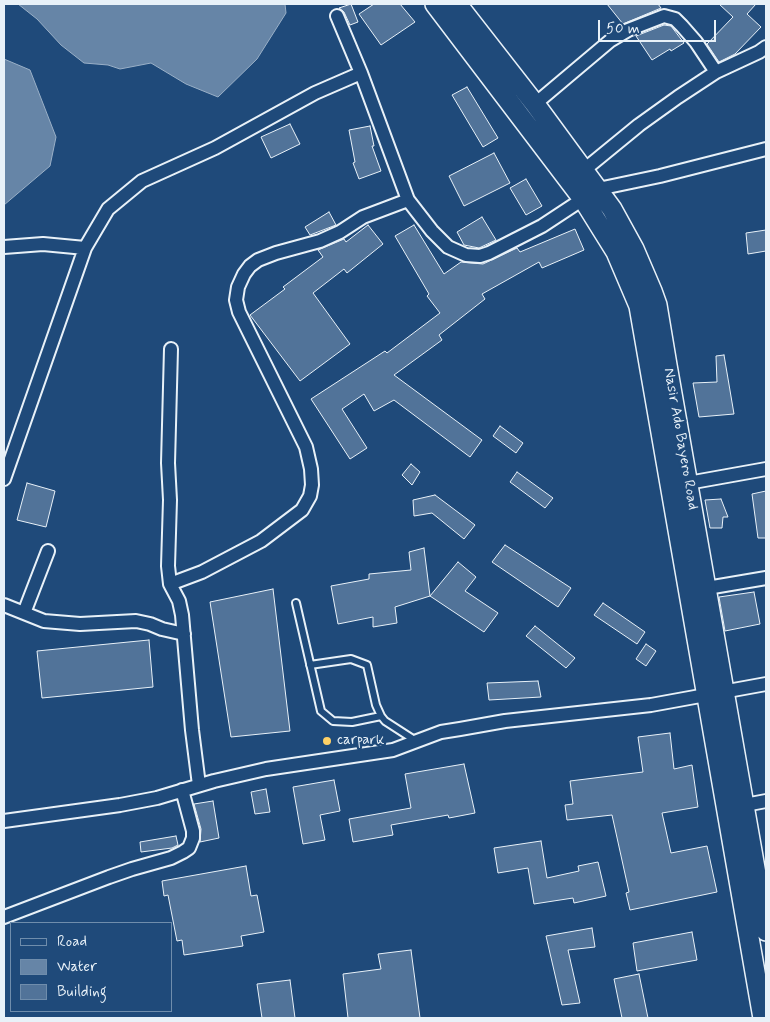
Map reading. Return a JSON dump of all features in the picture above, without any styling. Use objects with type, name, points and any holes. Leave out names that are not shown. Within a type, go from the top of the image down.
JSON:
[{"type":"street","points":[[435,4],[591,194],[639,306],[716,694],[763,1018]]},
{"type":"street","name":"Nasir Ado Bayero Road","points":[[457,4],[584,170],[591,194],[617,217],[634,249],[652,291],[657,306],[707,588],[716,694],[745,805],[766,931]]},
{"type":"street","points":[[337,16],[361,73],[408,200],[432,231],[457,252],[472,256],[489,253],[542,226],[591,194],[766,149]]},
{"type":"street","points":[[535,104],[611,40],[628,30],[664,16],[675,19],[682,26],[696,42],[716,72]]},
{"type":"street","points":[[584,170],[639,125],[716,72],[760,52],[766,47]]},
{"type":"street","points":[[4,479],[85,248],[108,209],[142,181],[215,148],[315,93],[361,73]]},
{"type":"street","points":[[170,584],[202,572],[261,541],[302,510],[310,496],[312,485],[311,470],[306,447],[239,312],[236,300],[238,286],[244,274],[258,260],[294,247],[320,241],[363,218],[408,200]]},
{"type":"street","points":[[4,247],[43,244],[85,248]]},
{"type":"street","points":[[171,349],[168,566],[170,584],[179,601],[184,634],[191,721],[199,785]]},
{"type":"street","points":[[688,483],[766,469]]},
{"type":"street","points":[[24,613],[48,551]]},
{"type":"street","points":[[707,588],[766,578]]},
{"type":"street","points":[[4,605],[44,621],[59,623],[136,622],[184,634]]},
{"type":"street","points":[[4,822],[156,798],[199,785],[266,769],[393,750],[441,732],[505,721],[605,711],[716,694],[766,684]]},
{"type":"street","points":[[4,917],[132,868],[171,858],[183,852],[192,843],[193,831],[182,790]]},
{"type":"street","points":[[745,805],[766,802]]},
{"type":"lane","points":[[296,604],[322,711],[333,721],[352,722],[381,716]]},
{"type":"lane","points":[[310,665],[351,658],[366,665],[376,705],[381,716],[385,721],[417,741]]},
{"type":"water","points":[[18,4],[285,4],[286,13],[257,59],[218,97],[186,84],[151,63],[120,69],[108,65],[84,63],[61,45],[37,19]]},
{"type":"water","points":[[4,59],[30,70],[56,137],[50,166],[4,205]]},
{"type":"building","points":[[351,4],[358,22],[350,25],[344,12],[339,8]]},
{"type":"building","points":[[374,4],[400,4],[415,22],[381,45],[359,14]]},
{"type":"building","points":[[607,4],[658,4],[661,8],[623,24]]},
{"type":"building","points":[[719,4],[756,4],[747,14],[761,27],[735,54],[719,62],[707,44],[733,17]]},
{"type":"building","points":[[664,25],[671,26],[684,43],[652,60],[636,36]]},
{"type":"building","points":[[467,87],[498,138],[483,147],[452,95]]},
{"type":"building","points":[[290,124],[300,144],[271,158],[261,137]]},
{"type":"building","points":[[370,126],[374,146],[372,146],[381,171],[359,179],[353,163],[355,162],[349,130]]},
{"type":"building","points":[[494,153],[510,183],[464,206],[449,176]]},
{"type":"building","points":[[526,179],[542,206],[526,215],[510,188]]},
{"type":"building","points":[[329,212],[336,225],[310,235],[305,227]]},
{"type":"building","points":[[482,217],[496,240],[479,248],[464,245],[457,232]]},
{"type":"building","points":[[368,225],[383,244],[347,273],[344,269],[313,293],[350,344],[300,381],[250,315],[323,257],[318,250],[344,239],[346,242]]},
{"type":"building","points":[[414,225],[444,274],[461,262],[483,264],[517,248],[520,252],[575,229],[584,250],[542,268],[539,262],[482,294],[485,299],[439,335],[442,340],[394,375],[482,440],[470,457],[394,400],[374,411],[364,394],[342,409],[367,448],[350,459],[311,399],[385,351],[387,353],[440,313],[427,296],[429,294],[395,236]]},
{"type":"building","points":[[766,230],[766,251],[748,254],[746,233]]},
{"type":"building","points":[[724,355],[734,414],[699,417],[693,383],[717,382],[716,356]]},
{"type":"building","points":[[500,426],[523,443],[516,453],[493,436]]},
{"type":"building","points":[[411,464],[420,472],[412,485],[402,475]]},
{"type":"building","points":[[517,472],[553,498],[545,508],[510,482]]},
{"type":"building","points":[[27,483],[55,491],[46,527],[17,520]]},
{"type":"building","points":[[766,491],[766,538],[758,538],[752,494]]},
{"type":"building","points":[[435,495],[475,525],[464,539],[432,513],[414,516],[413,500]]},
{"type":"building","points":[[721,499],[728,517],[723,517],[722,528],[710,528],[705,500]]},
{"type":"building","points":[[505,545],[571,588],[558,607],[492,562]]},
{"type":"building","points":[[424,548],[430,596],[395,607],[397,623],[373,627],[373,617],[338,624],[331,586],[369,579],[369,574],[411,570],[409,552]]},
{"type":"building","points":[[458,562],[476,577],[465,591],[498,613],[484,632],[430,596]]},
{"type":"building","points":[[273,589],[290,731],[231,737],[210,602]]},
{"type":"building","points":[[754,592],[760,624],[725,631],[719,597]]},
{"type":"building","points":[[603,603],[645,632],[637,644],[594,615]]},
{"type":"building","points":[[535,626],[575,658],[566,668],[526,636]]},
{"type":"building","points":[[149,640],[153,687],[42,698],[37,651]]},
{"type":"building","points":[[646,644],[656,651],[646,666],[636,659]]},
{"type":"building","points":[[538,681],[541,697],[489,700],[487,683]]},
{"type":"building","points":[[670,733],[674,769],[692,765],[698,807],[662,813],[671,853],[707,846],[717,892],[630,910],[626,893],[629,892],[612,815],[567,820],[565,805],[573,804],[570,781],[643,772],[638,737]]},
{"type":"building","points":[[464,764],[475,813],[449,818],[448,815],[391,825],[393,835],[353,842],[349,819],[411,808],[405,774]]},
{"type":"building","points":[[334,780],[340,811],[320,815],[325,840],[303,844],[293,787]]},
{"type":"building","points":[[266,789],[270,812],[255,814],[251,792]]},
{"type":"building","points":[[213,801],[219,838],[200,842],[201,829],[194,804]]},
{"type":"building","points":[[176,836],[178,845],[172,848],[141,852],[140,842]]},
{"type":"building","points":[[541,841],[547,878],[579,871],[578,866],[598,862],[606,896],[574,903],[573,898],[534,904],[528,868],[498,873],[494,848]]},
{"type":"building","points":[[246,866],[251,896],[257,895],[264,932],[241,936],[243,946],[184,955],[182,940],[177,941],[168,895],[164,896],[162,881]]},
{"type":"building","points":[[592,928],[595,947],[568,950],[580,1003],[562,1005],[546,936]]},
{"type":"building","points":[[692,932],[697,960],[637,971],[633,943]]},
{"type":"building","points":[[411,950],[420,1018],[348,1018],[343,974],[381,969],[378,954]]},
{"type":"building","points":[[639,974],[648,1018],[622,1018],[614,979]]},
{"type":"building","points":[[290,980],[295,1018],[262,1018],[257,984]]},
{"type":"place","name":"carpark","points":[[327,741]]}]
